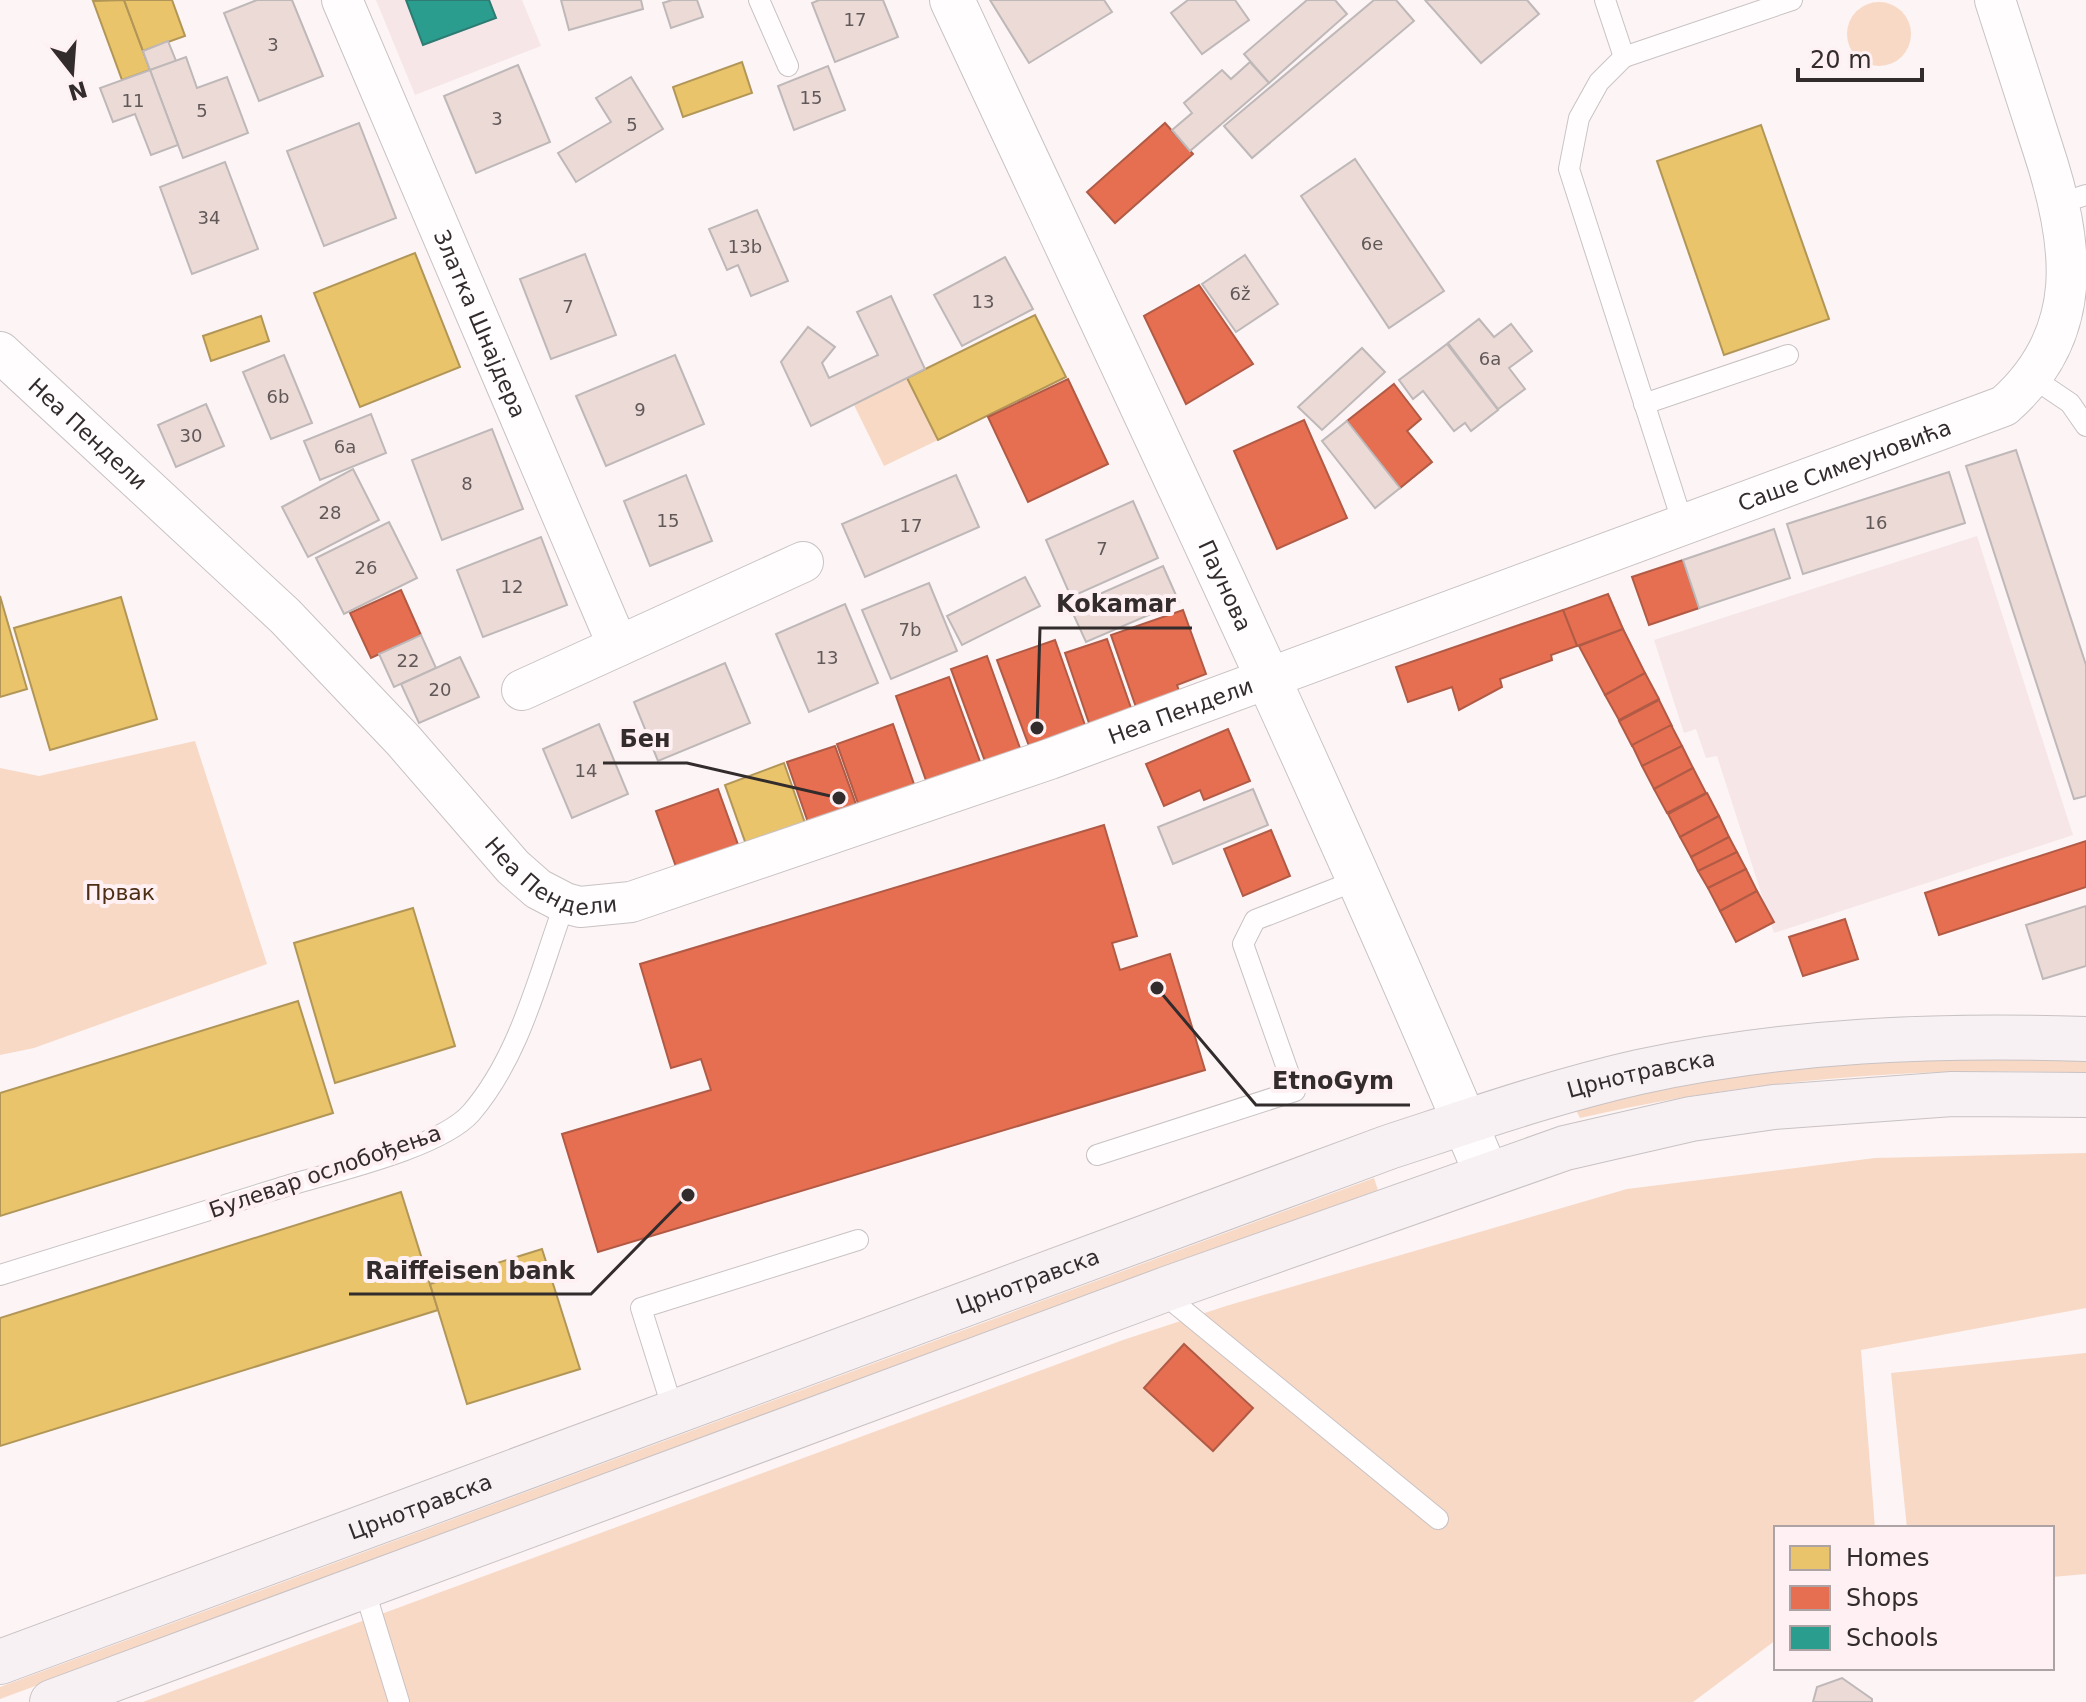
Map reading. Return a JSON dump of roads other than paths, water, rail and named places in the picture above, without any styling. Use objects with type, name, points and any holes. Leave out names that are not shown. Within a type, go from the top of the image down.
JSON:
[{"type":"main road","name":"Црнотравска","points":[[0,1662],[1389,1147],[1465,1122],[1639,1072],[1763,1052],[1935,1037],[2086,1039]]},
{"type":"main road","points":[[52,1702],[1169,1288],[1565,1148],[1774,1107],[1952,1094],[2086,1095]]},
{"type":"street","name":"Златка Шнајдера","points":[[342,0],[618,646]]},
{"type":"street","name":"Паунова","points":[[952,0],[1269,677],[1487,1175]]},
{"type":"street","name":"Саше Симеуновића","points":[[1269,677],[1684,527],[2004,406],[2036,380],[2057,351],[2074,293],[2070,237],[2074,199],[1995,0]]},
{"type":"street","name":"Неа Пендели","points":[[0,353],[285,616],[403,740],[513,867],[538,889],[580,907],[657,895],[1050,759],[1269,677]]},
{"type":"street","points":[[522,690],[803,562]]},
{"type":"lane","points":[[759,0],[788,66]]},
{"type":"lane","points":[[1605,0],[1624,57]]},
{"type":"lane","points":[[1684,527],[1569,169],[1579,118],[1599,82],[1624,57],[1792,0]]},
{"type":"lane","points":[[1644,404],[1788,355]]},
{"type":"lane","points":[[2036,380],[2070,403],[2086,426]]},
{"type":"lane","points":[[1097,1155],[1295,1091],[1243,944],[1255,920],[1360,879]]},
{"type":"lane","name":"Булевар ослобођења","points":[[0,1275],[383,1156],[452,1128],[469,1115],[495,1080],[509,1054],[565,903]]},
{"type":"lane","points":[[674,1413],[641,1308],[858,1240]]},
{"type":"lane","points":[[1169,1288],[1177,1305],[1438,1519]]},
{"type":"lane","points":[[364,1588],[399,1702]]},
{"type":"place","name":"Kokamar","points":[[1037,728]]},
{"type":"place","name":"Бен","points":[[839,798]]},
{"type":"place","name":"EtnoGym","points":[[1157,988]]},
{"type":"place","name":"Raiffeisen bank","points":[[688,1195]]},
{"type":"park label","name":"Првак","points":[[120,892]]}]
